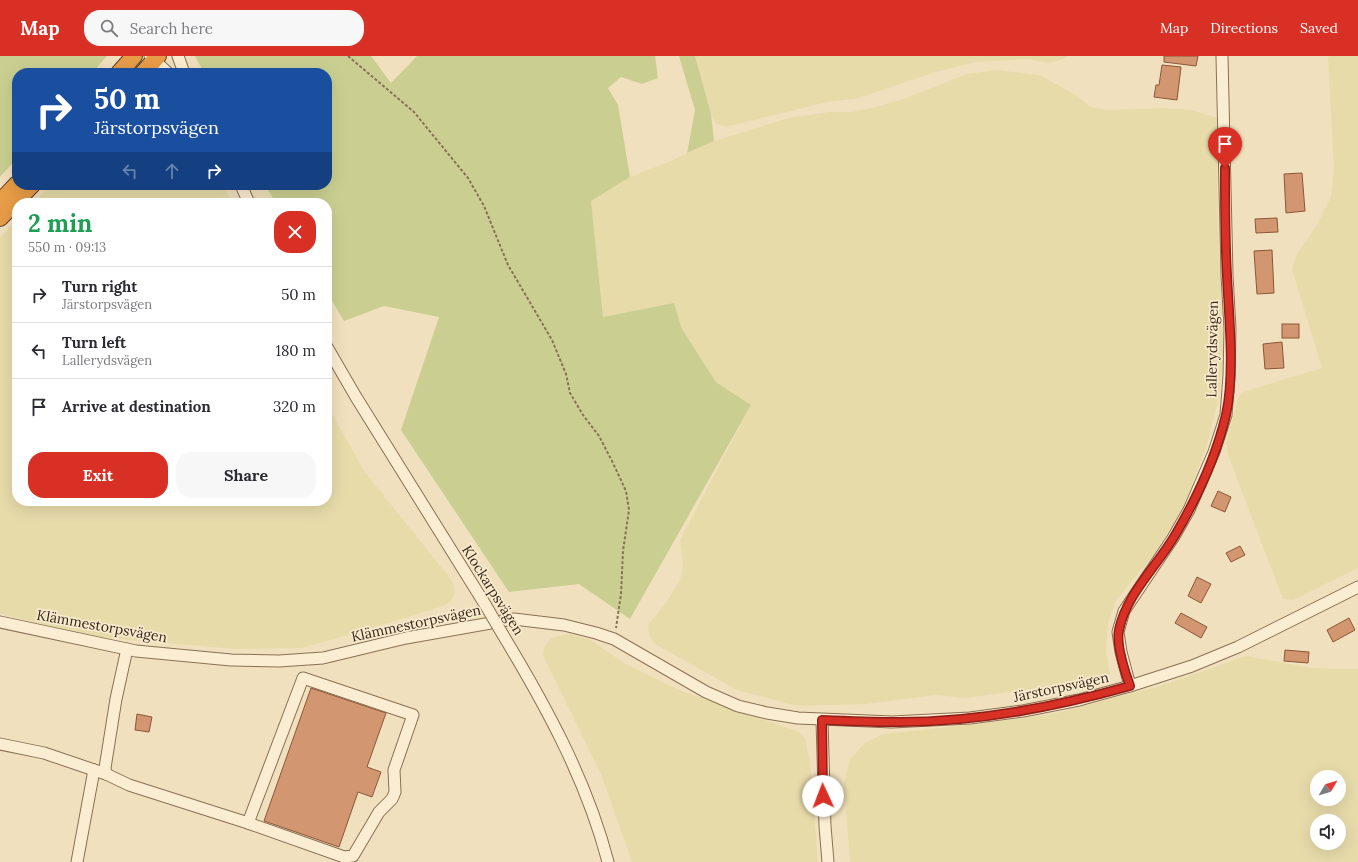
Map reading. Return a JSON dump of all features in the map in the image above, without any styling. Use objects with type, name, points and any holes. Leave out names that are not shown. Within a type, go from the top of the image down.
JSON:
[{"type":"highway","points":[[123,68],[134,56]]},
{"type":"highway","points":[[146,68],[154,57]]},
{"type":"highway","points":[[0,202],[12,189]]},
{"type":"highway","points":[[19,198],[27,190]]},
{"type":"highway","points":[[0,218],[12,206]]},
{"type":"street","points":[[178,56],[182,68]]},
{"type":"street","name":"Lallerydsvägen","points":[[1130,686],[1120,652],[1118,632],[1124,611],[1173,538],[1189,510],[1214,452],[1226,414],[1229,376],[1230,329],[1226,275],[1222,56]]},
{"type":"street","points":[[154,57],[164,68]]},
{"type":"street","name":"Klockarpsvägen","points":[[332,356],[360,404],[486,606],[541,698],[572,763],[588,803],[608,862]]},
{"type":"street","name":"Järstorpsvägen","points":[[822,720],[892,722],[970,718],[1023,711],[1072,702],[1130,686],[1192,666],[1238,647],[1358,587]]},
{"type":"street","name":"Klämmestorpsvägen","points":[[0,622],[127,649],[231,660],[278,661],[323,658],[406,638],[514,618],[564,625],[614,640],[706,692],[738,706],[767,713],[822,720]]},
{"type":"street","points":[[106,774],[105,768],[116,699],[127,649]]},
{"type":"street","points":[[0,744],[44,754],[94,770],[129,785],[248,823],[344,857],[353,856],[379,812],[392,799],[395,792],[394,770],[414,715],[303,678],[248,823]]},
{"type":"street","points":[[822,720],[824,803],[828,862]]},
{"type":"street","points":[[77,862],[94,770]]},
{"type":"path","points":[[348,56],[414,112],[468,178],[484,206],[508,265],[552,340],[566,374],[570,393],[583,415],[599,436],[626,491],[629,510],[623,551],[621,594],[614,640]]},
{"type":"shaded area","points":[[695,56],[1068,56],[1058,61],[1047,63],[1028,59],[976,62],[935,72],[859,98],[827,102],[726,127],[716,124],[711,114]]},
{"type":"shaded area","points":[[1358,56],[1358,568],[1293,600],[1283,599],[1228,455],[1226,443],[1238,398],[1243,392],[1322,368],[1292,269],[1297,254],[1317,225],[1331,197],[1334,168],[1328,57]]},
{"type":"shaded area","points":[[997,70],[1040,75],[1077,96],[1090,107],[1109,110],[1166,108],[1192,110],[1217,118],[1218,229],[1224,356],[1219,396],[1207,445],[1183,509],[1151,558],[1117,599],[1108,622],[1106,651],[1110,674],[1105,679],[966,698],[935,695],[866,704],[797,706],[737,690],[655,644],[649,636],[648,625],[668,600],[680,580],[683,564],[680,540],[751,405],[716,382],[682,329],[674,303],[603,317],[591,201],[630,177],[666,163],[714,141],[789,118],[829,112],[852,112],[876,107],[904,99],[967,74]]},
{"type":"shaded area","points":[[45,190],[226,190],[230,198],[38,198]]},
{"type":"shaded area","points":[[12,224],[12,506],[332,506],[332,414],[364,471],[453,582],[455,592],[451,601],[443,606],[363,631],[301,648],[236,649],[95,637],[0,614],[0,237]]},
{"type":"shaded area","points":[[569,634],[589,639],[624,663],[679,690],[799,732],[805,739],[810,762],[818,862],[632,862],[601,774],[543,656],[544,648],[551,638]]},
{"type":"shaded area","points":[[1246,656],[1313,668],[1358,669],[1358,862],[850,862],[844,783],[850,759],[865,743],[883,734],[978,724],[1052,714],[1157,687]]},
{"type":"green space","points":[[0,56],[107,56],[96,68],[12,68],[12,164],[0,177]]},
{"type":"green space","points":[[195,56],[371,56],[391,83],[417,56],[655,56],[658,78],[642,84],[621,77],[608,88],[618,105],[630,177],[591,201],[603,317],[674,303],[682,329],[716,382],[751,405],[630,619],[579,584],[509,592],[401,430],[439,317],[384,306],[344,321],[332,301],[332,198],[273,198],[268,190],[332,190],[332,68],[201,68]]},
{"type":"green space","points":[[679,56],[695,56],[711,114],[714,141],[687,153],[695,110]]},
{"type":"building","points":[[1164,56],[1198,56],[1196,66],[1164,62]]},
{"type":"building","points":[[1162,65],[1181,67],[1177,100],[1154,97],[1156,85],[1159,85]]},
{"type":"building","points":[[1302,173],[1305,211],[1286,213],[1284,174]]},
{"type":"building","points":[[1277,218],[1278,232],[1256,233],[1255,219]]},
{"type":"building","points":[[1272,250],[1274,293],[1257,294],[1254,251]]},
{"type":"building","points":[[1282,324],[1299,324],[1299,338],[1282,338]]},
{"type":"building","points":[[1282,342],[1284,368],[1265,369],[1263,344]]},
{"type":"building","points":[[1218,491],[1231,497],[1225,512],[1211,506]]},
{"type":"building","points":[[1240,546],[1245,555],[1231,562],[1226,553]]},
{"type":"building","points":[[1197,577],[1211,584],[1201,603],[1188,596]]},
{"type":"building","points":[[1181,613],[1207,627],[1201,638],[1175,623]]},
{"type":"building","points":[[1349,618],[1355,630],[1333,642],[1327,630]]},
{"type":"building","points":[[1285,650],[1309,652],[1308,663],[1284,661]]},
{"type":"building","points":[[311,688],[386,713],[367,767],[381,772],[372,797],[358,792],[339,847],[264,821]]},
{"type":"building","points":[[137,714],[152,717],[149,732],[135,730]]},
{"type":"route","points":[[823,796],[822,720],[892,722],[1001,715],[1079,700],[1130,686],[1120,652],[1118,632],[1124,611],[1173,538],[1189,510],[1214,452],[1226,414],[1229,376],[1230,329],[1226,275],[1225,168]]}]
